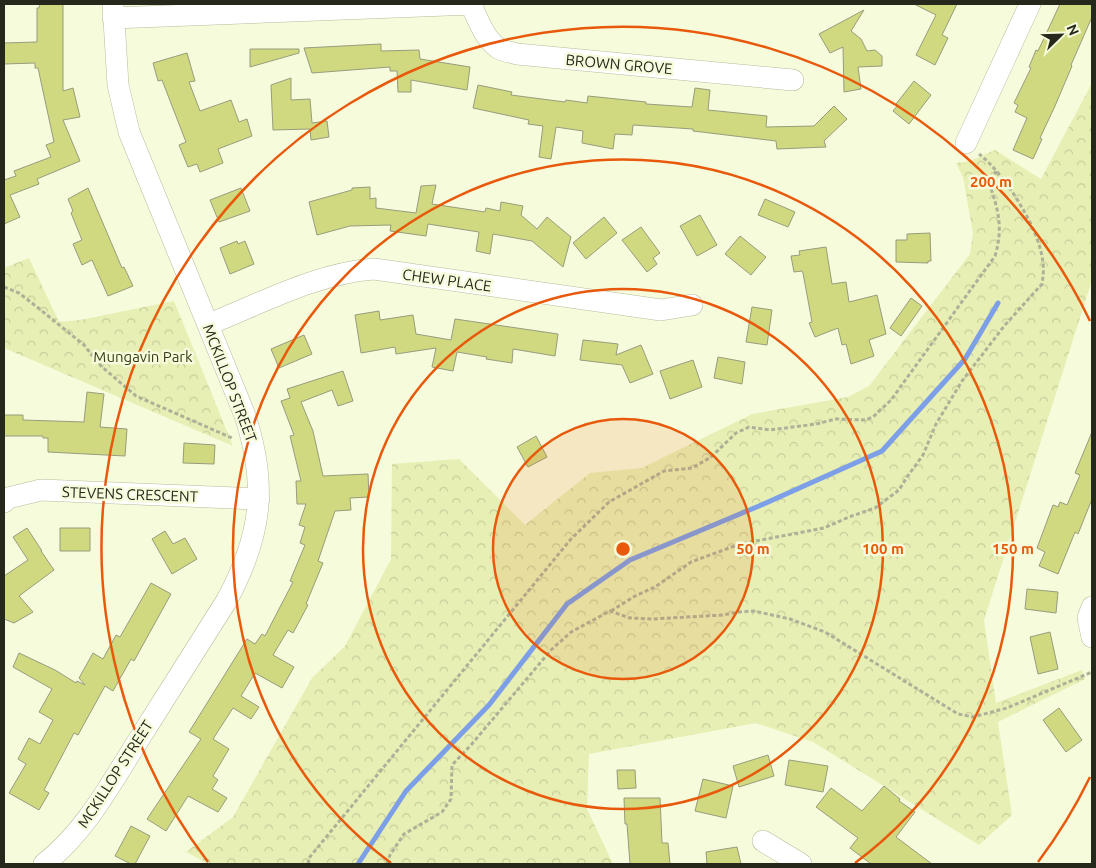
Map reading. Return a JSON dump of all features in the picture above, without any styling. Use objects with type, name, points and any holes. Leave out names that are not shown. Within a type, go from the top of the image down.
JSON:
[{"type":"street","points":[[113,11],[472,4]]},
{"type":"street","name":"BROWN GROVE","points":[[472,4],[482,28],[490,40],[499,49],[517,54],[793,80]]},
{"type":"street","points":[[966,143],[1030,4]]},
{"type":"street","name":"MCKILLOP STREET","points":[[44,864],[56,855],[75,835],[106,792],[227,600],[241,575],[250,549],[256,525],[259,499],[255,448],[244,413],[129,132],[118,85],[113,11]]},
{"type":"street","name":"CHEW PLACE","points":[[209,324],[324,277],[354,270],[374,269],[661,310],[692,305]]},
{"type":"street","name":"STEVENS CRESCENT","points":[[4,502],[8,498],[41,490],[259,499]]},
{"type":"street","points":[[1092,607],[1088,618],[1092,637]]},
{"type":"street","points":[[763,841],[801,864]]},
{"type":"path","points":[[387,864],[404,834],[442,812],[451,799],[452,765],[472,745],[551,650],[570,632],[655,587],[691,562],[740,544],[824,528],[875,508],[899,490],[923,455],[936,424],[962,381],[1005,325],[1042,284],[1043,263],[1035,235],[1008,184],[989,162],[966,143]]},
{"type":"path","points":[[308,864],[309,858],[571,538],[609,502],[664,471],[692,468],[711,457],[736,433],[749,428],[770,430],[816,424],[836,418],[865,420],[873,417],[892,400],[995,256],[1000,226],[995,199],[990,186],[996,171]]},
{"type":"path","points":[[4,288],[19,293],[84,345],[101,366],[136,396],[255,448]]},
{"type":"path","points":[[610,611],[630,618],[653,619],[723,615],[754,611],[790,619],[825,632],[958,714],[973,717],[1007,708],[1092,672]]},
{"type":"green space","points":[[1092,83],[1092,280],[984,620],[996,703],[1082,670],[1085,679],[998,722],[1012,815],[979,845],[813,742],[756,723],[589,754],[587,809],[613,864],[209,864],[186,852],[233,817],[312,678],[345,646],[391,559],[392,464],[459,459],[525,525],[590,473],[642,468],[752,414],[848,397],[869,386],[970,254],[973,233],[963,177],[956,163],[970,161],[995,150],[1041,179]]},
{"type":"green space","name":"Mungavin Park","points":[[29,258],[59,322],[80,320],[174,301],[233,446],[4,348],[4,268]]},
{"type":"building","points":[[40,4],[63,4],[63,91],[73,88],[80,117],[63,120],[80,161],[37,179],[39,184],[10,195],[20,217],[4,224],[4,180],[16,176],[14,171],[51,157],[46,145],[54,142],[38,68],[35,68],[35,63],[4,64],[4,43],[37,42],[37,8],[39,8]]},
{"type":"building","points":[[914,4],[957,4],[942,35],[948,38],[935,65],[916,55],[936,15]]},
{"type":"building","points":[[1060,4],[1092,4],[1092,17],[1040,138],[1042,139],[1033,159],[1013,150],[1027,118],[1015,112],[1018,105],[1014,103],[1031,68],[1029,67],[1036,50],[1038,51]]},
{"type":"building","points":[[864,10],[851,31],[861,39],[867,51],[875,50],[882,56],[882,66],[858,67],[861,89],[844,92],[843,47],[830,53],[819,34]]},
{"type":"building","points":[[381,44],[381,51],[419,50],[420,59],[470,67],[467,90],[411,80],[411,92],[398,92],[397,71],[390,71],[390,67],[312,73],[304,48]]},
{"type":"building","points":[[250,49],[299,49],[299,53],[250,67]]},
{"type":"building","points":[[187,53],[195,81],[189,82],[200,111],[231,100],[239,122],[247,119],[252,136],[218,149],[223,163],[200,172],[197,164],[188,167],[179,145],[186,142],[162,80],[158,81],[153,63]]},
{"type":"building","points":[[291,78],[291,100],[310,99],[312,123],[327,121],[329,137],[311,140],[310,129],[273,130],[271,85]]},
{"type":"building","points":[[914,81],[931,95],[909,124],[893,111],[898,105],[896,104]]},
{"type":"building","points":[[478,85],[512,92],[511,95],[565,102],[566,100],[587,103],[588,96],[646,102],[646,104],[692,107],[695,88],[710,90],[708,110],[767,116],[766,127],[814,126],[834,106],[847,119],[824,141],[826,147],[777,149],[776,141],[693,131],[693,129],[633,125],[632,135],[615,134],[613,149],[582,143],[583,131],[556,127],[551,159],[539,157],[543,126],[528,124],[529,120],[473,108]]},
{"type":"building","points":[[436,185],[432,204],[485,212],[486,208],[500,211],[501,202],[523,206],[521,215],[537,229],[547,217],[571,237],[563,267],[532,241],[493,234],[490,254],[476,251],[479,232],[428,224],[426,236],[390,231],[391,225],[350,226],[317,235],[309,202],[352,190],[352,188],[370,187],[370,199],[376,198],[376,208],[416,213],[421,186]]},
{"type":"building","points":[[88,188],[122,268],[124,267],[133,286],[108,296],[92,260],[82,265],[73,244],[82,240],[71,213],[73,211],[68,199]]},
{"type":"building","points":[[241,188],[250,211],[219,222],[210,200]]},
{"type":"building","points":[[765,199],[795,212],[788,227],[758,215]]},
{"type":"building","points":[[700,215],[717,245],[697,256],[680,226]]},
{"type":"building","points":[[604,217],[617,233],[586,259],[573,243]]},
{"type":"building","points":[[641,227],[660,253],[653,258],[657,264],[647,272],[622,240]]},
{"type":"building","points":[[930,233],[931,261],[928,261],[928,263],[896,262],[896,240],[907,240],[907,234]]},
{"type":"building","points":[[740,236],[766,257],[751,275],[725,254]]},
{"type":"building","points":[[237,241],[238,244],[245,241],[254,264],[230,274],[220,248]]},
{"type":"building","points":[[826,247],[832,284],[846,282],[849,302],[877,295],[886,334],[869,340],[874,356],[851,364],[846,344],[842,345],[838,328],[815,337],[809,323],[812,322],[803,273],[802,271],[794,272],[791,256],[800,255],[799,251]]},
{"type":"building","points":[[911,298],[922,306],[901,336],[890,328]]},
{"type":"building","points":[[752,307],[772,310],[767,345],[746,342]]},
{"type":"building","points":[[379,311],[380,320],[413,315],[416,334],[451,340],[455,319],[558,334],[555,356],[513,349],[512,363],[457,352],[453,371],[432,367],[436,348],[396,354],[395,347],[361,353],[355,315]]},
{"type":"building","points":[[304,335],[312,354],[279,368],[271,349]]},
{"type":"building","points":[[583,340],[618,344],[616,355],[641,345],[653,374],[630,383],[622,365],[580,360]]},
{"type":"building","points":[[718,357],[745,362],[742,384],[714,378]]},
{"type":"building","points":[[693,360],[702,387],[670,399],[660,371]]},
{"type":"building","points":[[343,371],[353,401],[338,406],[332,390],[301,402],[313,431],[323,476],[368,474],[369,497],[350,498],[351,510],[335,511],[318,561],[323,563],[306,604],[308,605],[293,633],[288,630],[273,655],[294,667],[282,688],[255,673],[241,696],[259,707],[251,719],[233,708],[213,739],[229,749],[213,776],[218,780],[212,789],[227,798],[218,812],[188,796],[166,831],[147,819],[201,739],[189,732],[247,639],[255,644],[262,634],[265,636],[293,582],[290,581],[305,545],[300,543],[305,527],[299,525],[306,504],[297,504],[296,481],[301,481],[290,436],[294,435],[281,401],[290,398],[287,389]]},
{"type":"building","points":[[87,392],[104,394],[100,427],[127,429],[125,456],[48,452],[48,438],[43,438],[43,436],[4,436],[4,415],[23,415],[23,420],[84,422]]},
{"type":"building","points":[[1092,432],[1092,499],[1078,534],[1075,532],[1058,574],[1039,566],[1045,552],[1037,548],[1053,505],[1058,507],[1060,502],[1067,505],[1080,475],[1075,473]]},
{"type":"building","points":[[536,436],[547,457],[528,467],[517,447]]},
{"type":"building","points":[[184,443],[215,445],[214,464],[183,463]]},
{"type":"building","points":[[27,528],[54,570],[19,596],[33,612],[14,623],[4,619],[4,576],[28,560],[13,537]]},
{"type":"building","points":[[60,528],[90,528],[90,551],[60,551]]},
{"type":"building","points":[[165,531],[173,544],[185,538],[197,559],[172,574],[152,539]]},
{"type":"building","points":[[151,583],[171,594],[134,661],[131,659],[113,691],[105,686],[78,735],[74,733],[44,790],[49,793],[39,810],[9,793],[26,764],[18,759],[29,738],[40,744],[53,720],[39,712],[52,689],[13,667],[19,653],[55,670],[76,683],[77,681],[85,685],[79,678],[93,653],[103,659],[116,635],[120,637]]},
{"type":"building","points":[[1027,589],[1058,592],[1056,613],[1025,609]]},
{"type":"building","points":[[1050,632],[1058,669],[1038,674],[1030,637]]},
{"type":"building","points":[[1059,708],[1082,740],[1066,752],[1043,720]]},
{"type":"building","points":[[768,755],[774,776],[739,787],[733,766]]},
{"type":"building","points":[[789,760],[828,766],[823,792],[785,785]]},
{"type":"building","points":[[617,770],[635,770],[636,788],[618,789]]},
{"type":"building","points":[[703,779],[733,786],[726,818],[695,811]]},
{"type":"building","points":[[884,786],[900,799],[899,801],[915,812],[896,837],[932,864],[871,864],[850,848],[858,838],[816,807],[831,788],[862,811]]},
{"type":"building","points":[[624,798],[660,798],[662,843],[668,843],[670,864],[630,864]]},
{"type":"building","points":[[131,826],[150,836],[135,864],[115,856]]},
{"type":"building","points":[[737,847],[741,864],[707,864],[706,852]]},
{"type":"waterway","points":[[358,864],[406,791],[489,705],[567,604],[630,560],[759,506],[882,451],[965,359],[998,303]]}]
